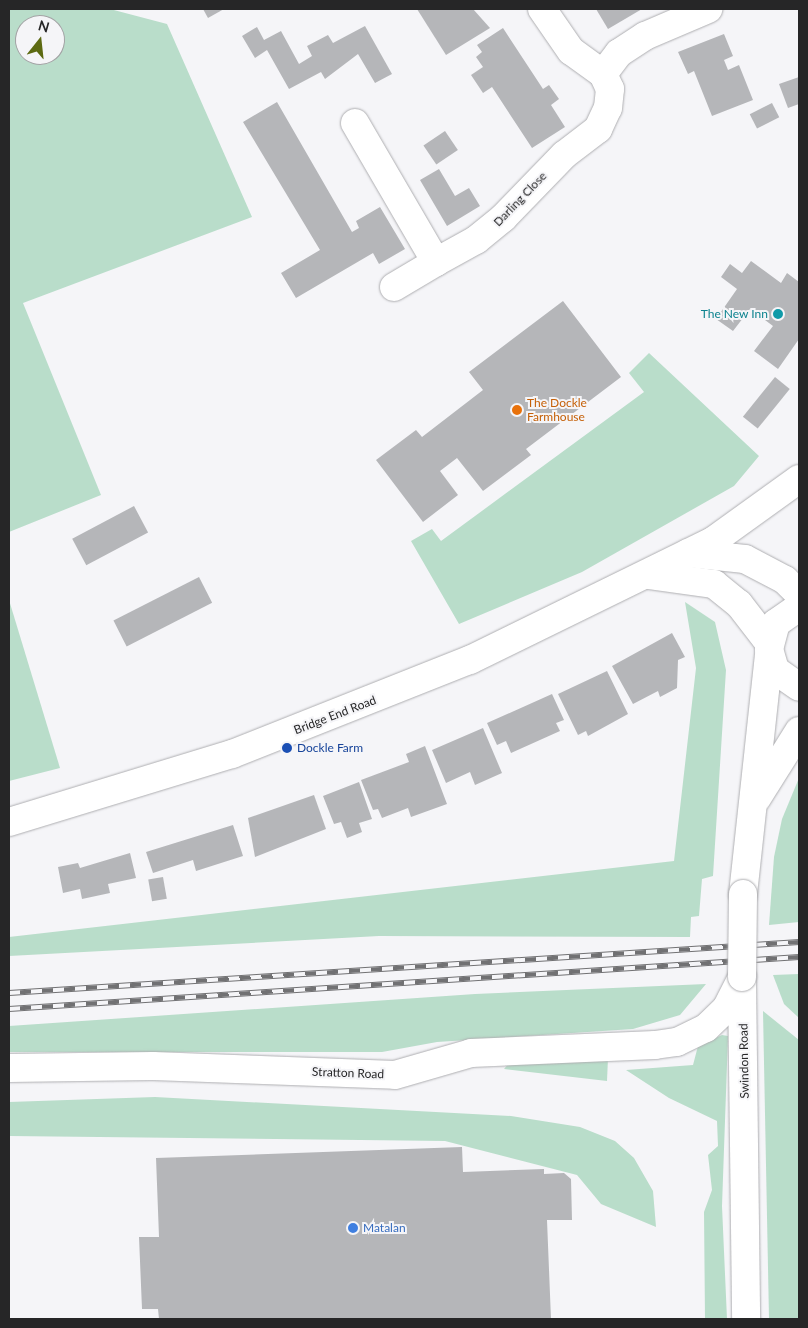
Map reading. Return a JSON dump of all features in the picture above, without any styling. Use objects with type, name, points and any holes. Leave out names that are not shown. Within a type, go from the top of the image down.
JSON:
[{"type":"main road","points":[[544,11],[571,51],[603,74],[619,53],[645,36],[708,9]]},
{"type":"main road","name":"Darling Close","points":[[394,286],[493,228],[564,155],[598,129],[610,97],[603,74]]},
{"type":"main road","points":[[355,123],[436,262]]},
{"type":"main road","name":"Bridge End Road","points":[[9,822],[122,791],[323,721],[470,660],[648,575],[738,526],[799,479]]},
{"type":"main road","points":[[688,553],[745,559],[785,580],[799,594]]},
{"type":"main road","points":[[648,575],[714,584],[739,604],[769,649],[779,674],[799,687]]},
{"type":"main road","name":"Swindon Road","points":[[746,1319],[742,977],[743,894],[769,649],[780,619],[799,607]]},
{"type":"main road","name":"Swindon Road","points":[[753,803],[799,731]]},
{"type":"main road","name":"Stratton Road","points":[[9,1068],[153,1066],[395,1075],[471,1053],[677,1042],[716,1020],[742,977]]},
{"type":"green space","points":[[9,9],[110,9],[167,24],[252,217],[23,303],[101,495],[9,532]]},
{"type":"green space","points":[[649,353],[759,456],[734,486],[582,572],[459,624],[411,541],[432,529],[441,541],[644,392],[629,373]]},
{"type":"green space","points":[[9,600],[60,768],[9,781]]},
{"type":"green space","points":[[685,602],[715,622],[726,670],[713,876],[702,879],[699,916],[691,917],[690,937],[379,936],[9,956],[9,937],[674,861],[696,668]]},
{"type":"green space","points":[[799,778],[799,922],[769,925],[774,857],[782,819]]},
{"type":"green space","points":[[799,974],[799,1018],[784,1004],[773,975]]},
{"type":"green space","points":[[706,984],[680,1015],[633,1029],[437,1042],[382,1052],[9,1052],[9,1026],[475,994]]},
{"type":"green space","points":[[763,1011],[799,1040],[799,1319],[769,1319]]},
{"type":"green space","points":[[722,1035],[728,1036],[722,1206],[727,1319],[705,1319],[704,1212],[712,1190],[708,1155],[718,1146],[717,1121],[669,1098],[626,1070],[693,1065],[698,1046]]},
{"type":"green space","points":[[608,1058],[607,1081],[504,1069],[510,1062]]},
{"type":"green space","points":[[155,1097],[511,1116],[580,1127],[615,1141],[634,1158],[653,1191],[656,1227],[601,1204],[577,1175],[445,1141],[9,1136],[9,1102]]},
{"type":"building","points":[[203,9],[224,9],[208,18]]},
{"type":"building","points":[[417,9],[473,9],[490,28],[446,55]]},
{"type":"building","points":[[596,9],[642,9],[608,29]]},
{"type":"building","points":[[365,26],[392,74],[375,83],[358,54],[325,79],[321,72],[289,89],[267,50],[255,58],[242,36],[257,27],[264,40],[281,31],[299,64],[312,56],[307,46],[328,35],[333,43]]},
{"type":"building","points":[[503,28],[543,89],[549,85],[559,99],[551,105],[565,127],[532,148],[492,87],[483,93],[471,75],[483,67],[476,57],[482,52],[477,45]]},
{"type":"building","points":[[724,34],[733,56],[724,60],[728,70],[739,65],[753,100],[712,116],[694,71],[688,74],[678,52]]},
{"type":"building","points":[[799,77],[799,104],[788,108],[779,84]]},
{"type":"building","points":[[277,102],[352,232],[359,228],[356,221],[380,207],[405,249],[379,264],[373,253],[296,298],[281,273],[320,250],[243,122]]},
{"type":"building","points":[[772,103],[779,117],[757,129],[750,114]]},
{"type":"building","points":[[445,131],[458,150],[436,165],[423,146]]},
{"type":"building","points":[[439,169],[455,196],[469,188],[480,206],[447,226],[420,180]]},
{"type":"building","name":"The New Inn","points":[[751,261],[781,283],[787,273],[799,282],[799,339],[778,369],[754,351],[773,326],[750,309],[733,331],[716,319],[737,289],[721,277],[730,264],[742,273]]},
{"type":"building","name":"The Dockle Farmhouse","points":[[563,301],[621,377],[526,449],[531,455],[483,491],[457,458],[440,471],[458,495],[423,522],[376,460],[416,430],[422,437],[483,390],[469,372]]},
{"type":"building","points":[[775,377],[790,389],[758,429],[743,417]]},
{"type":"building","points":[[134,506],[148,532],[86,565],[72,539]]},
{"type":"building","points":[[199,577],[212,603],[127,646],[113,621]]},
{"type":"building","points":[[672,633],[685,657],[678,660],[677,688],[660,697],[658,691],[633,704],[612,666]]},
{"type":"building","points":[[607,671],[628,714],[588,736],[586,731],[578,735],[558,694]]},
{"type":"building","points":[[552,694],[564,720],[556,723],[560,731],[511,753],[506,741],[497,745],[487,723]]},
{"type":"building","points":[[483,728],[502,773],[475,785],[470,772],[446,783],[432,750]]},
{"type":"building","points":[[425,746],[447,804],[411,817],[408,808],[382,818],[378,809],[373,810],[361,780],[409,762],[406,754]]},
{"type":"building","points":[[359,782],[372,819],[359,823],[362,832],[347,838],[341,822],[334,824],[323,796]]},
{"type":"building","points":[[314,795],[326,829],[255,857],[248,818]]},
{"type":"building","points":[[233,825],[243,856],[196,871],[193,860],[153,873],[146,852]]},
{"type":"building","points":[[130,853],[136,878],[108,884],[110,893],[82,899],[80,889],[63,893],[58,867],[78,863],[80,868]]},
{"type":"building","points":[[163,877],[167,899],[152,901],[148,880]]},
{"type":"building","name":"Matalan","points":[[462,1147],[463,1172],[544,1169],[544,1174],[564,1173],[571,1179],[572,1220],[547,1220],[551,1319],[159,1319],[158,1309],[142,1309],[139,1237],[159,1237],[156,1158]]},
{"type":"railway","points":[[9,993],[799,942]]},
{"type":"railway","points":[[9,1009],[799,957]]},
{"type":"place","name":"The New Inn","points":[[778,314]]},
{"type":"place","name":"The Dockle Farmhouse","points":[[517,410]]},
{"type":"place","name":"Dockle Farm","points":[[287,748]]},
{"type":"place","name":"Matalan","points":[[353,1228]]}]
